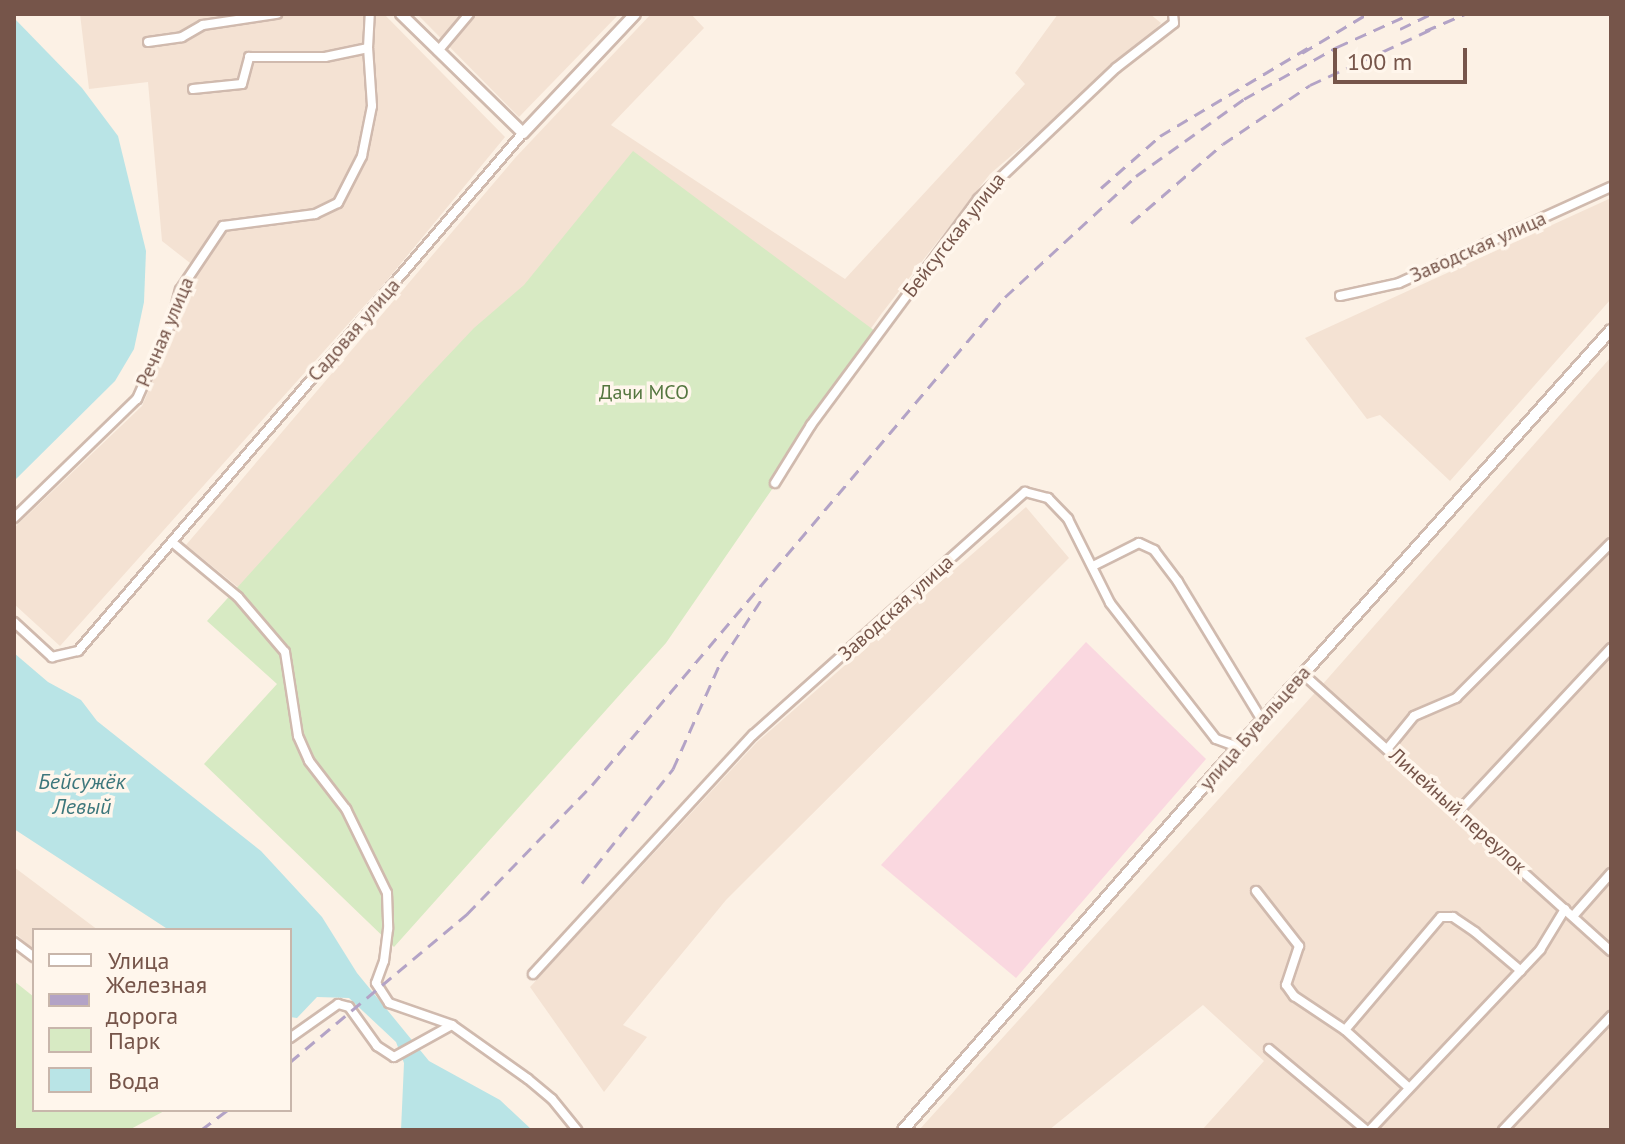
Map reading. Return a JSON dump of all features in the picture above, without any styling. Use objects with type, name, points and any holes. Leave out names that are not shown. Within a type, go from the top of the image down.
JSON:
[{"type":"street","points":[[148,42],[182,37],[203,25],[277,14]]},
{"type":"street","name":"Речная улица","points":[[14,518],[137,399],[171,323],[180,290],[223,226],[315,214],[338,203],[362,156],[372,106],[368,48],[370,14]]},
{"type":"street","points":[[401,14],[523,133]]},
{"type":"street","points":[[438,51],[469,14]]},
{"type":"street","name":"Садовая улица","points":[[14,622],[52,657],[78,651],[523,133],[635,14]]},
{"type":"street","name":"Бейсугская улица","points":[[775,483],[811,425],[978,199],[1116,68],[1173,19]]},
{"type":"street","points":[[193,89],[242,84],[249,57],[325,57],[368,48]]},
{"type":"street","name":"Заводская улица","points":[[1340,296],[1399,283],[1611,187]]},
{"type":"street","name":"улица Бувальцева","points":[[903,1130],[1238,747],[1611,330]]},
{"type":"street","name":"Заводская улица","points":[[533,974],[753,735],[1025,492],[1048,498],[1068,519],[1110,603],[1216,739],[1238,747]]},
{"type":"street","points":[[172,542],[238,597],[285,652],[298,736],[309,761],[346,809],[387,893],[388,929],[384,961],[376,983],[389,1003],[452,1025],[552,1099],[577,1130]]},
{"type":"street","points":[[1093,566],[1139,543],[1154,550],[1178,582],[1262,720]]},
{"type":"street","points":[[1388,748],[1414,716],[1456,698],[1611,543]]},
{"type":"street","points":[[1459,811],[1611,648]]},
{"type":"street","name":"Линейный переулок","points":[[1303,674],[1459,811],[1611,951]]},
{"type":"street","points":[[1269,1049],[1368,1130],[1521,971],[1570,912],[1611,873]]},
{"type":"street","points":[[1256,891],[1299,946],[1286,985],[1294,996],[1345,1030],[1408,1087]]},
{"type":"street","points":[[1345,1030],[1441,917],[1453,917],[1521,971]]},
{"type":"street","points":[[14,942],[32,956]]},
{"type":"street","points":[[292,1037],[338,1004],[349,1007],[377,1046],[394,1057],[452,1025]]},
{"type":"street","points":[[1503,1130],[1611,1016]]},
{"type":"shaded area","points":[[80,14],[384,14],[505,137],[384,284],[60,646],[14,604],[14,528],[142,406],[199,270],[162,241],[148,82],[89,89]]},
{"type":"shaded area","points":[[417,14],[619,14],[519,117]]},
{"type":"shaded area","name":"Дачи МСО","points":[[651,14],[691,14],[704,28],[611,125],[845,279],[1025,84],[1015,73],[1058,14],[1150,14],[1161,23],[1145,41],[990,174],[882,313],[679,595],[265,609],[186,545],[515,158]]},
{"type":"shaded area","points":[[1611,198],[1611,299],[1450,481],[1380,415],[1367,419],[1305,338]]},
{"type":"shaded area","points":[[1611,357],[1611,1130],[1202,1130],[1264,1061],[1203,1005],[1049,1130],[919,1130],[1322,685]]},
{"type":"shaded area","points":[[1026,507],[1069,558],[726,900],[623,1025],[647,1037],[604,1092],[530,987],[757,742]]},
{"type":"shaded area","points":[[1086,642],[1206,759],[1016,978],[881,865]]},
{"type":"shaded area","points":[[14,867],[95,928],[32,928],[32,948],[14,932]]},
{"type":"green space","name":"Дачи МСО","points":[[633,151],[879,334],[666,643],[394,947],[204,764],[277,684],[207,621],[423,382],[474,328],[524,285]]},
{"type":"green space","points":[[14,981],[32,995],[32,1112],[162,1112],[129,1130],[14,1130]]},
{"type":"water","points":[[14,18],[82,88],[118,136],[146,251],[144,302],[134,349],[115,381],[14,481]]},
{"type":"water","name":"Бейсужёк Левый","points":[[14,653],[48,682],[81,700],[97,721],[261,851],[322,917],[357,973],[429,1061],[500,1100],[532,1130],[401,1130],[404,1063],[396,1042],[349,998],[317,997],[297,1018],[292,1017],[292,928],[166,928],[14,829]]},
{"type":"railway","points":[[1302,53],[1367,14]]},
{"type":"railway","points":[[292,1060],[467,914],[592,785],[1005,297],[1136,176],[1244,99],[1337,47],[1410,14]]},
{"type":"railway","points":[[1400,29],[1431,14]]},
{"type":"railway","points":[[1425,31],[1465,14]]},
{"type":"railway","points":[[1131,223],[1223,144],[1310,85],[1436,27]]},
{"type":"railway","points":[[1101,188],[1160,136],[1311,46]]},
{"type":"railway","points":[[582,883],[673,769],[721,661],[761,600]]},
{"type":"railway","points":[[201,1130],[225,1112]]}]
